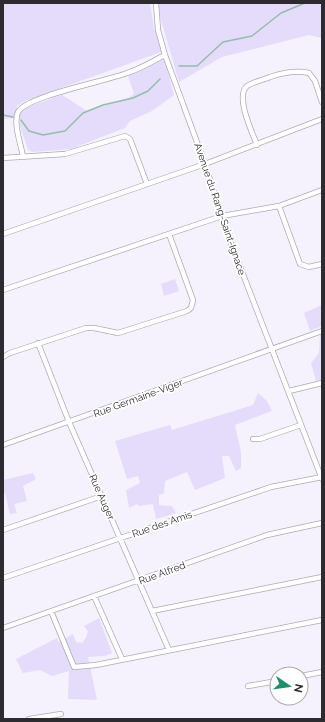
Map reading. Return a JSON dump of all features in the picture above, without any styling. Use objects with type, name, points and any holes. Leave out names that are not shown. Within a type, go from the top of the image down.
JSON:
[{"type":"street","name":"Avenue du Rang-Saint-Ignace","points":[[156,3],[158,30],[165,55],[205,164],[229,238],[322,478]]},
{"type":"street","points":[[23,157],[17,123],[17,114],[23,105],[38,98],[127,73],[165,55]]},
{"type":"street","points":[[257,144],[243,102],[243,93],[248,85],[300,70],[309,73],[314,81],[322,102]]},
{"type":"street","points":[[3,234],[205,164],[322,119]]},
{"type":"street","points":[[3,158],[65,154],[125,136],[130,139],[147,184]]},
{"type":"street","points":[[3,290],[222,216],[279,206],[322,190]]},
{"type":"street","points":[[279,206],[300,264],[309,267],[322,264]]},
{"type":"street","points":[[3,357],[86,328],[94,328],[118,333],[125,332],[187,311],[193,304],[192,295],[169,234]]},
{"type":"street","name":"Rue Germaine-Viger","points":[[3,445],[273,350],[322,331]]},
{"type":"street","name":"Rue Auger","points":[[38,344],[69,422],[169,650]]},
{"type":"street","points":[[289,391],[322,383]]},
{"type":"street","points":[[253,439],[260,439],[301,425]]},
{"type":"street","name":"Rue des Amis","points":[[3,578],[271,487],[322,478]]},
{"type":"street","points":[[3,530],[102,496]]},
{"type":"street","name":"Rue Alfred","points":[[3,628],[267,535],[322,523]]},
{"type":"street","points":[[152,611],[322,577]]},
{"type":"street","points":[[94,596],[122,659]]},
{"type":"street","points":[[51,611],[74,667],[322,620]]},
{"type":"street","points":[[309,674],[322,672]]},
{"type":"street","points":[[248,686],[269,682]]},
{"type":"street","points":[[29,719],[61,714]]},
{"type":"shaded area","points":[[3,3],[150,3],[154,28],[164,51],[25,101],[17,106],[15,118],[3,119]]},
{"type":"shaded area","points":[[156,3],[322,3],[322,38],[309,35],[222,57],[179,82]]},
{"type":"shaded area","points":[[165,60],[174,95],[152,111],[130,121],[125,128],[71,149],[33,152],[28,150],[20,126],[20,113],[24,108],[62,95],[87,111],[128,98],[134,94],[127,73]]},
{"type":"shaded area","points":[[175,279],[179,291],[164,296],[161,284]]},
{"type":"shaded area","points":[[322,305],[322,326],[310,331],[304,313]]},
{"type":"shaded area","points":[[320,334],[322,334],[322,379],[316,381],[311,363],[319,353]]},
{"type":"shaded area","points":[[258,393],[267,401],[272,411],[235,425],[241,452],[241,468],[236,471],[229,456],[222,456],[225,478],[195,490],[187,472],[165,481],[164,493],[159,495],[159,505],[172,506],[176,513],[156,519],[153,504],[139,506],[137,504],[129,508],[126,490],[140,483],[138,476],[127,479],[115,441],[170,425],[172,430],[253,405]]},
{"type":"shaded area","points":[[33,473],[36,479],[23,486],[27,501],[14,504],[17,513],[10,514],[5,493],[3,493],[3,480]]},
{"type":"shaded area","points":[[99,618],[112,653],[105,656],[88,657],[97,700],[68,699],[69,671],[52,676],[40,670],[23,673],[16,659],[57,638],[58,642],[73,634],[76,642],[82,643],[86,638],[88,631],[84,626]]},
{"type":"waterway","points":[[179,66],[197,66],[223,42],[252,36],[281,13],[305,3]]},
{"type":"waterway","points":[[21,120],[29,131],[43,135],[65,131],[83,113],[103,105],[133,98],[148,91],[160,79]]},
{"type":"waterway","points":[[3,115],[13,117]]}]
